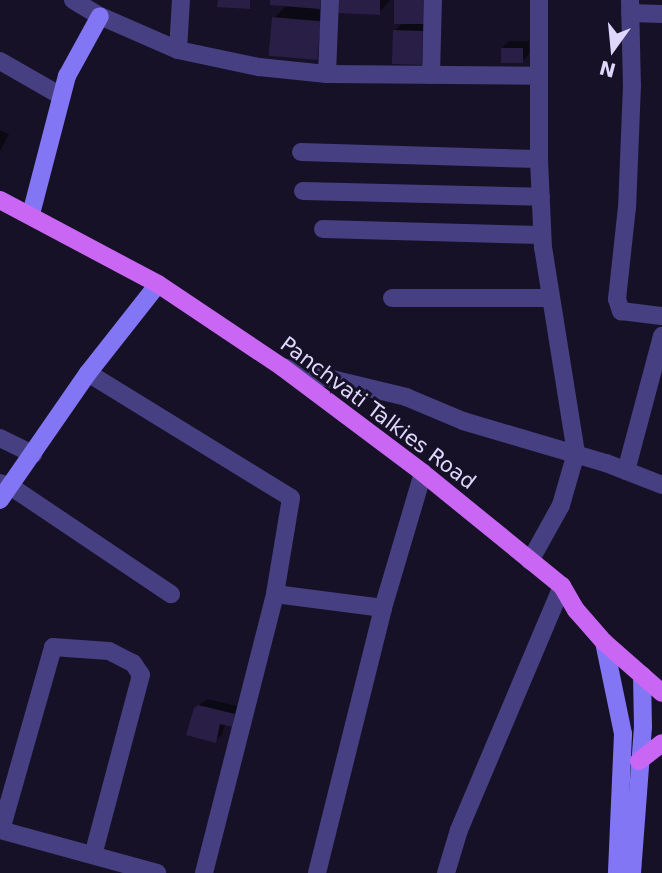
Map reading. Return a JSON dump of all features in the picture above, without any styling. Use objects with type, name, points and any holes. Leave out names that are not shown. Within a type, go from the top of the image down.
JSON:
[{"type":"main road","points":[[31,214],[67,76],[100,16]]},
{"type":"main road","name":"Panchvati Talkies Road","points":[[0,200],[31,214],[158,284],[282,367],[423,473],[562,586],[576,610],[604,642],[662,693]]},
{"type":"main road","points":[[4,489],[33,454],[88,373],[158,284]]},
{"type":"main road","points":[[604,642],[623,734],[617,873]]},
{"type":"main road","points":[[632,873],[643,714],[642,675]]},
{"type":"main road","points":[[639,761],[662,743]]},
{"type":"street","points":[[74,0],[100,16],[178,50],[259,67],[327,74],[538,76]]},
{"type":"street","points":[[178,50],[181,0]]},
{"type":"street","points":[[327,74],[330,0]]},
{"type":"street","points":[[431,75],[433,0]]},
{"type":"street","points":[[530,561],[561,505],[576,453],[548,298],[542,235],[538,159],[540,0]]},
{"type":"street","points":[[662,14],[630,7],[632,85],[627,207],[617,299],[621,311],[662,316]]},
{"type":"street","points":[[0,61],[61,96]]},
{"type":"street","points":[[301,152],[538,159]]},
{"type":"street","points":[[303,191],[541,197]]},
{"type":"street","points":[[323,229],[542,235]]},
{"type":"street","points":[[392,299],[548,298]]},
{"type":"street","points":[[626,471],[662,336]]},
{"type":"street","points":[[282,367],[406,397],[464,421],[576,453],[662,485]]},
{"type":"street","points":[[88,373],[291,498],[275,594],[204,873]]},
{"type":"street","points":[[0,438],[33,454]]},
{"type":"street","points":[[317,873],[383,608],[423,473]]},
{"type":"street","points":[[4,489],[171,594]]},
{"type":"street","points":[[446,873],[459,830],[562,586]]},
{"type":"street","points":[[275,594],[383,608]]},
{"type":"street","points":[[93,855],[141,675],[133,663],[109,651],[53,647],[1,830],[157,873]]},
{"type":"building","points":[[218,0],[250,0],[250,9],[217,7]]},
{"type":"building","points":[[270,0],[321,0],[320,9],[270,5]]},
{"type":"building","points":[[339,0],[380,0],[380,15],[338,13]]},
{"type":"building","points":[[394,0],[424,0],[424,24],[394,24]]},
{"type":"building","points":[[272,17],[321,21],[317,60],[269,56]]},
{"type":"building","points":[[393,30],[423,31],[422,65],[392,64]]},
{"type":"building","points":[[501,48],[523,48],[523,63],[501,63]]},
{"type":"building","points":[[198,705],[235,714],[232,727],[220,724],[216,743],[186,735],[194,708]]}]
